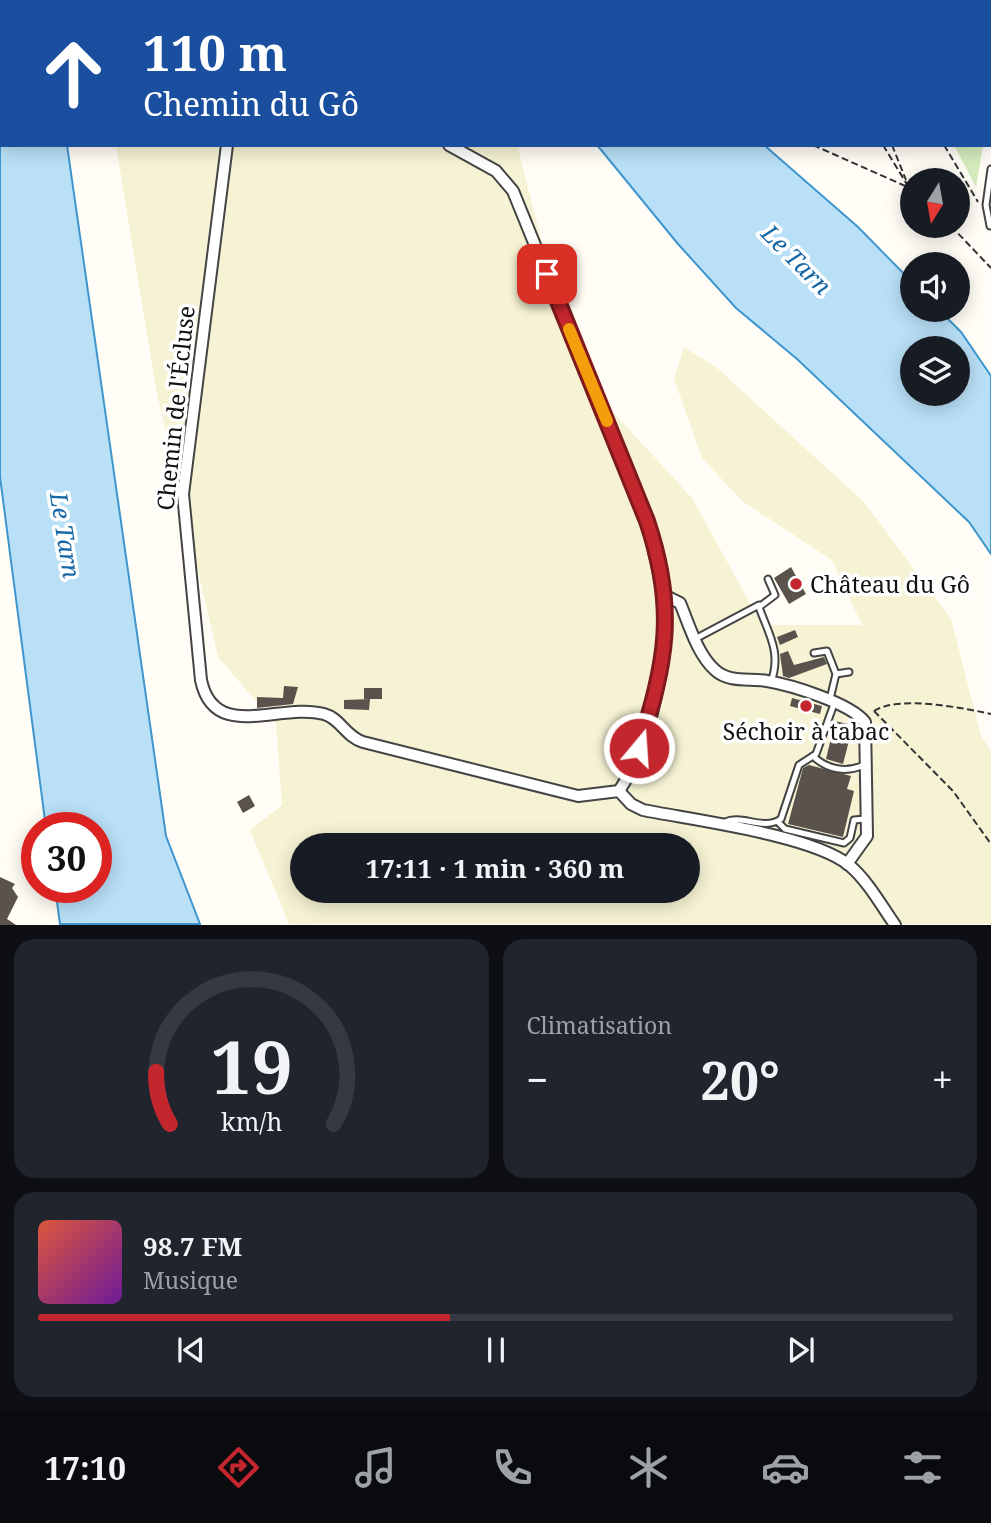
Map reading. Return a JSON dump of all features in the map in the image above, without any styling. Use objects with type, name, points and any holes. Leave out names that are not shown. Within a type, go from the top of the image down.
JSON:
[{"type":"street","name":"Chemin de l'Écluse","points":[[227,147],[183,494],[201,680],[206,699],[214,709],[226,715],[323,713],[358,740],[578,796],[618,791]]},
{"type":"street","points":[[453,147],[496,171],[513,191],[647,521],[664,595],[665,638],[661,674],[639,748],[618,791],[631,804],[643,810],[800,843],[847,864],[895,925]]},
{"type":"street","points":[[664,595],[680,603],[705,660],[719,674],[771,682],[855,712],[865,722],[866,841],[847,864]]},
{"type":"lane","points":[[990,226],[986,205],[991,169]]},
{"type":"lane","points":[[695,639],[775,595],[768,579]]},
{"type":"lane","points":[[759,605],[774,639],[775,668],[771,682]]},
{"type":"lane","points":[[719,825],[732,819],[755,824],[778,822],[783,816],[799,765],[813,756],[831,703],[836,674],[827,651],[814,653]]},
{"type":"lane","points":[[836,674],[849,672]]},
{"type":"lane","points":[[813,756],[822,764],[849,771],[864,765]]},
{"type":"lane","points":[[778,822],[785,829],[844,843],[850,838],[854,820],[865,819]]},
{"type":"path","points":[[818,147],[900,183]]},
{"type":"path","points":[[884,147],[900,174]]},
{"type":"path","points":[[893,147],[901,168]]},
{"type":"path","points":[[945,147],[975,201],[986,205]]},
{"type":"path","points":[[962,238],[991,268]]},
{"type":"path","points":[[865,722],[874,711],[887,705],[942,706],[991,714]]},
{"type":"path","points":[[874,711],[953,791],[991,844]]},
{"type":"shaded area","points":[[116,147],[518,147],[550,273],[613,412],[692,498],[762,625],[862,625],[832,560],[742,501],[702,458],[674,379],[684,347],[717,368],[865,503],[951,619],[981,736],[991,751],[991,924],[289,924],[250,830],[282,805],[276,724],[218,657],[156,389]]},
{"type":"green space","points":[[955,147],[983,147],[976,187],[970,176],[970,168],[966,168]]},
{"type":"water","name":"Le Tarn","points":[[0,147],[67,147],[166,836],[200,924],[60,924],[57,903],[112,903],[112,812],[44,812],[0,477]]},
{"type":"water","name":"Le Tarn","points":[[599,147],[766,147],[858,227],[900,270],[900,322],[951,322],[961,332],[964,336],[900,336],[900,406],[970,406],[970,345],[991,376],[991,554],[969,522],[797,359],[736,308],[678,244]]},
{"type":"building","name":"Château du Gô","points":[[791,567],[806,594],[789,604],[774,578]]},
{"type":"building","points":[[795,630],[798,637],[780,645],[777,637]]},
{"type":"building","points":[[788,651],[794,665],[824,657],[827,664],[789,678],[783,676],[780,654]]},
{"type":"building","points":[[284,686],[298,687],[293,704],[257,708],[257,697],[283,698]]},
{"type":"building","points":[[364,688],[382,688],[382,699],[364,699]]},
{"type":"building","name":"Séchoir à tabac","points":[[792,698],[822,706],[820,714],[790,706]]},
{"type":"building","points":[[370,699],[369,710],[344,709],[344,700]]},
{"type":"building","points":[[835,721],[848,724],[847,728],[852,729],[843,764],[826,759]]},
{"type":"building","points":[[809,765],[851,776],[847,789],[854,791],[843,837],[788,824],[803,768]]},
{"type":"building","points":[[249,795],[255,806],[243,813],[237,802]]},
{"type":"building","points":[[0,877],[15,884],[12,888],[18,897],[7,919],[16,925],[0,925]]},
{"type":"slow traffic","points":[[569,329],[607,421]]},
{"type":"place","name":"Château du Gô","points":[[796,584]]},
{"type":"place","name":"Séchoir à tabac","points":[[806,706]]},
{"type":"route","points":[[547,274],[647,521],[658,559],[664,595],[664,654],[661,674],[639,748]]}]
